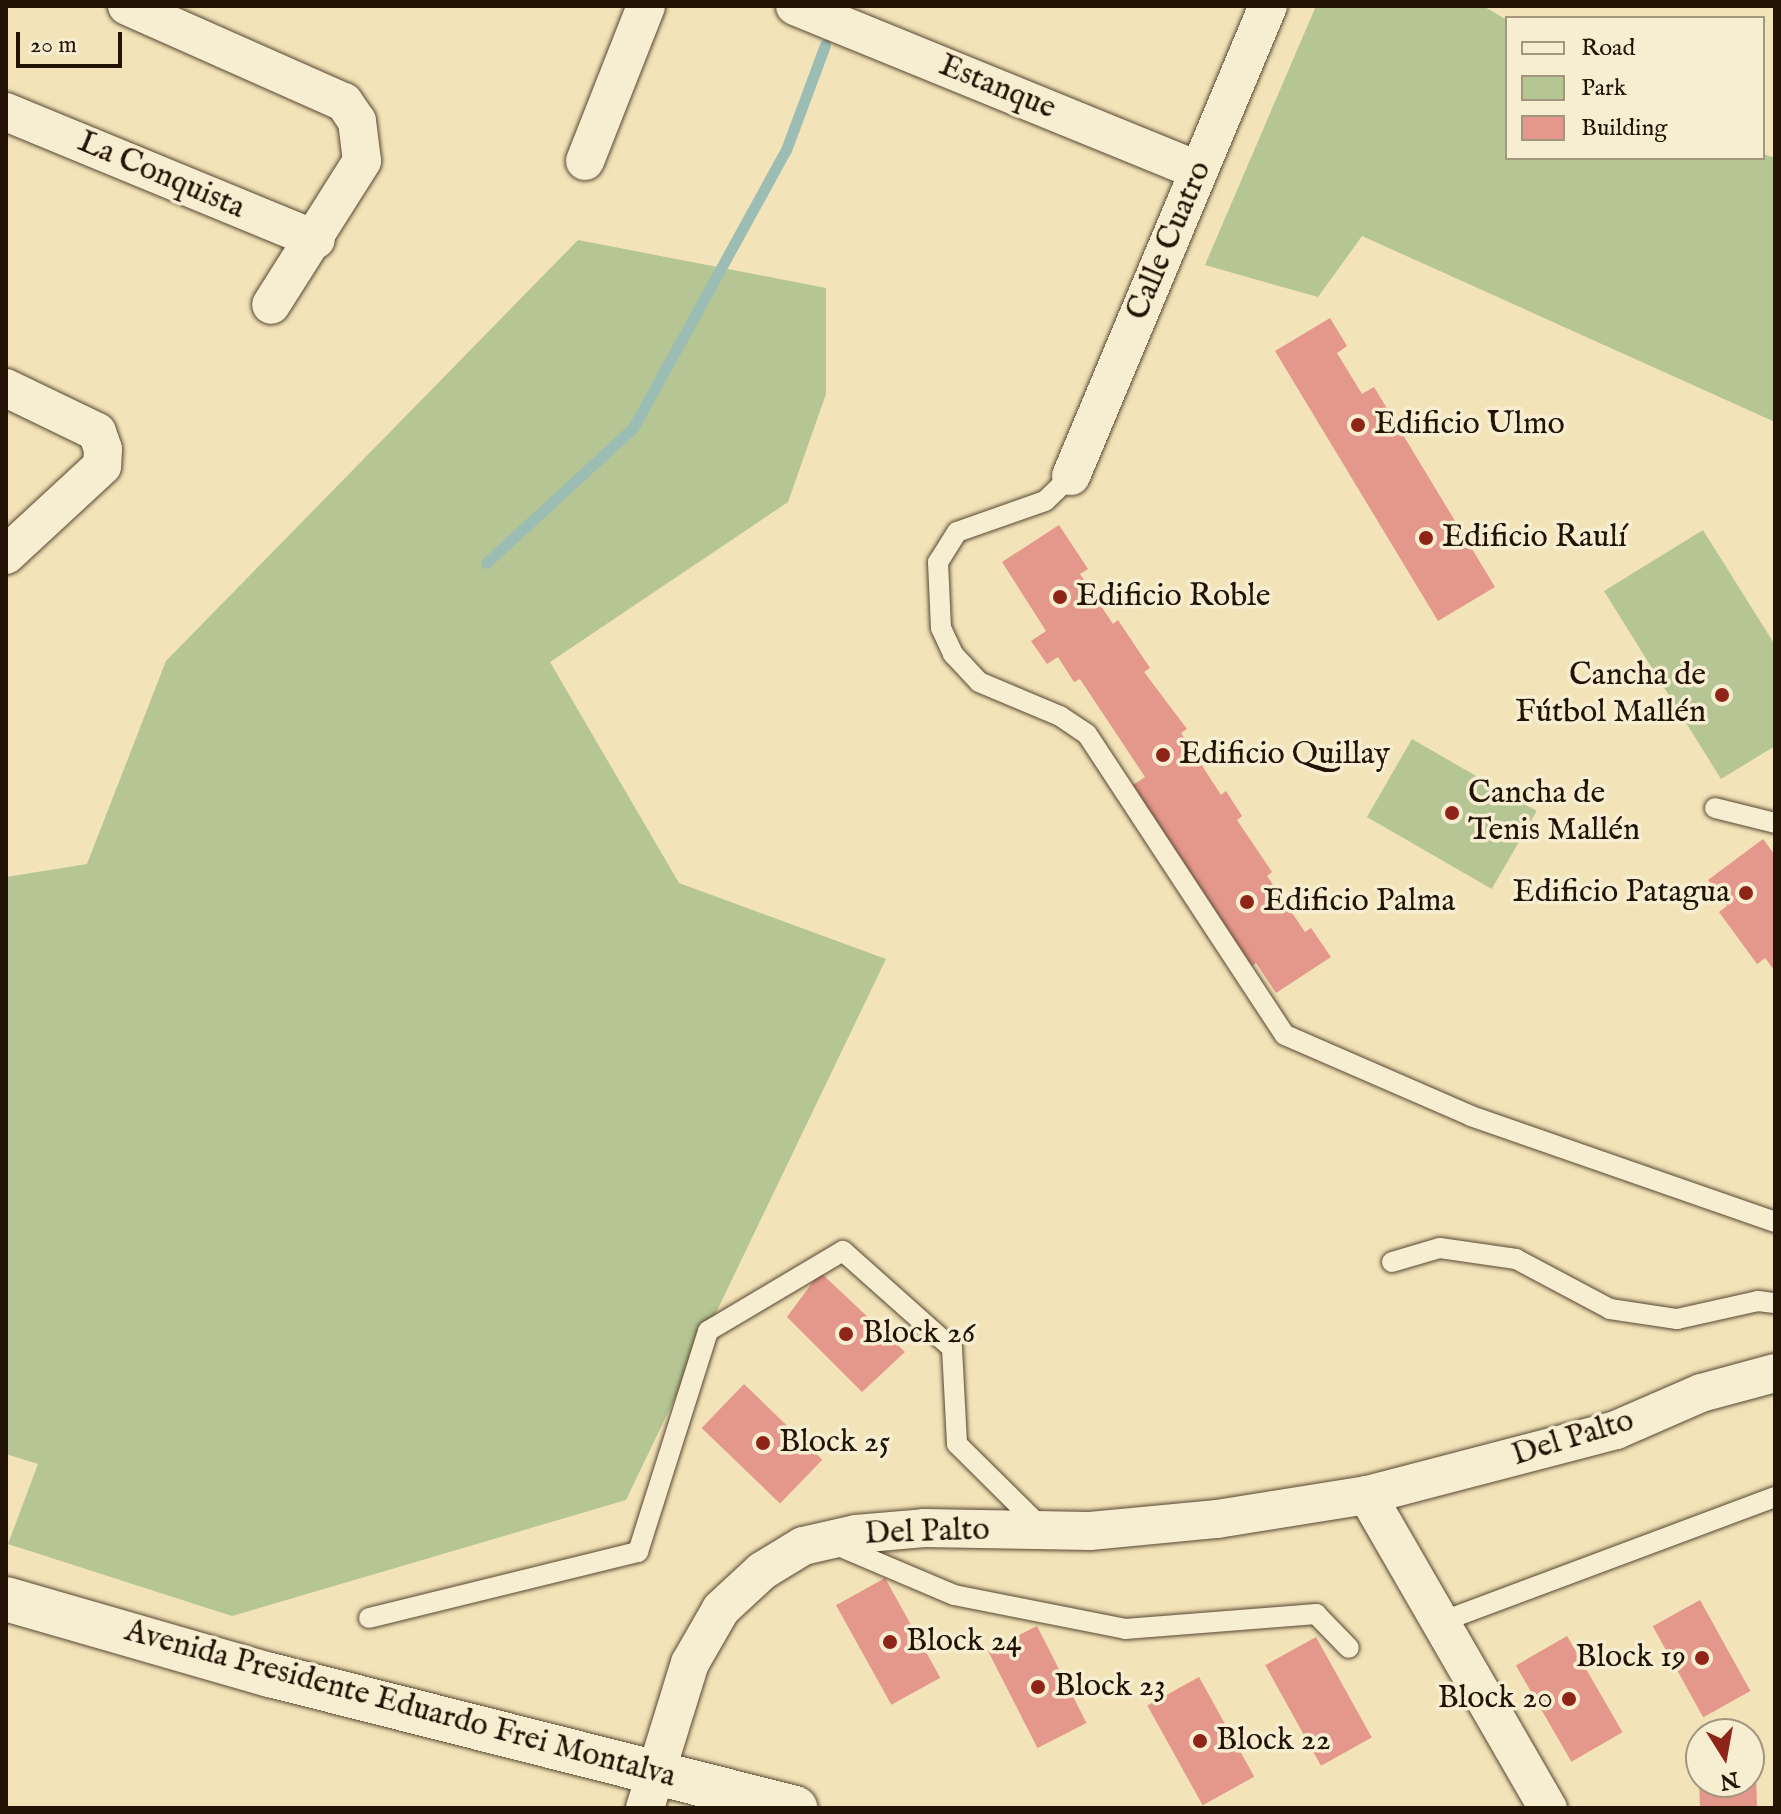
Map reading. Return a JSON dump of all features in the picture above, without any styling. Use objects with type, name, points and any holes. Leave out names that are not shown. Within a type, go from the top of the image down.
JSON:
[{"type":"street","points":[[127,6],[344,102],[357,121],[362,161],[316,240],[271,305]]},
{"type":"street","points":[[585,161],[646,6]]},
{"type":"street","name":"Estanque","points":[[795,6],[1199,171]]},
{"type":"street","name":"Calle Cuatro","points":[[1071,476],[1268,6]]},
{"type":"street","name":"La Conquista","points":[[6,112],[316,240]]},
{"type":"street","points":[[6,388],[97,432],[102,466],[6,555]]},
{"type":"street","name":"Del Palto","points":[[651,1790],[690,1663],[721,1609],[762,1571],[803,1546],[924,1528],[1044,1530],[1217,1519],[1367,1495],[1616,1430],[1701,1393],[1775,1373]]},
{"type":"street","points":[[1367,1495],[1438,1623],[1548,1808]]},
{"type":"street","name":"Avenida Presidente Eduardo Frei Montalva","points":[[6,1599],[651,1790],[795,1808]]},
{"type":"lane","points":[[1071,476],[1045,501],[957,532],[938,562],[941,628],[953,654],[979,682],[1060,716],[1087,734],[1285,1035],[1471,1116],[1775,1222]]},
{"type":"lane","points":[[1715,808],[1775,823]]},
{"type":"lane","points":[[1392,1262],[1440,1248],[1516,1259],[1610,1309],[1677,1319],[1758,1301],[1775,1303]]},
{"type":"lane","points":[[369,1618],[638,1552],[708,1331],[843,1251],[952,1348],[957,1444],[1044,1530]]},
{"type":"lane","points":[[1438,1623],[1775,1497]]},
{"type":"lane","points":[[826,1541],[954,1595],[1125,1629],[1316,1614],[1349,1648]]},
{"type":"green space","points":[[1316,6],[1483,6],[1505,19],[1505,160],[1765,160],[1765,155],[1775,158],[1775,422],[1362,236],[1318,297],[1205,265]]},
{"type":"green space","points":[[578,240],[826,288],[826,394],[788,502],[550,662],[679,883],[886,959],[626,1500],[232,1616],[8,1544],[38,1464],[6,1454],[6,877],[87,864],[166,661]]},
{"type":"green space","name":"Cancha de Fútbol Mallén","points":[[1703,530],[1775,645],[1775,746],[1721,779],[1604,591]]},
{"type":"green space","name":"Cancha de Tenis Mallén","points":[[1412,739],[1537,811],[1492,889],[1367,817]]},
{"type":"building","points":[[1330,318],[1347,346],[1337,353],[1362,394],[1374,387],[1495,587],[1438,621],[1275,351]]},
{"type":"building","points":[[1059,525],[1088,569],[1080,574],[1113,624],[1118,620],[1150,668],[1144,672],[1187,729],[1181,733],[1221,795],[1226,791],[1242,816],[1237,820],[1272,872],[1267,876],[1305,932],[1311,928],[1331,957],[1276,993],[1256,963],[1252,966],[1133,785],[1145,777],[1080,679],[1074,682],[1058,657],[1047,664],[1031,641],[1046,631],[1002,562]]},
{"type":"building","name":"Edificio Patagua","points":[[1763,839],[1775,855],[1775,971],[1765,958],[1757,964],[1719,912],[1727,906],[1708,880]]},
{"type":"building","name":"Block 26","points":[[820,1272],[905,1352],[862,1392],[787,1317]]},
{"type":"building","name":"Block 25","points":[[744,1384],[822,1460],[780,1504],[702,1428]]},
{"type":"building","name":"Block 24","points":[[885,1578],[940,1678],[891,1705],[836,1605]]},
{"type":"building","name":"Block 19","points":[[1700,1600],[1750,1691],[1703,1717],[1653,1626]]},
{"type":"building","name":"Block 23","points":[[1037,1626],[1086,1723],[1037,1748],[988,1651]]},
{"type":"building","name":"Block 20","points":[[1567,1636],[1622,1732],[1571,1762],[1516,1666]]},
{"type":"building","points":[[1316,1637],[1372,1738],[1321,1766],[1265,1665]]},
{"type":"building","name":"Block 22","points":[[1199,1677],[1254,1777],[1203,1805],[1147,1706]]},
{"type":"building","points":[[1700,1798],[1757,1798],[1757,1808],[1700,1808]]},
{"type":"waterway","points":[[486,563],[633,428],[786,150],[825,45]]},
{"type":"place","name":"Edificio Ulmo","points":[[1358,425]]},
{"type":"place","name":"Edificio Raulí","points":[[1426,538]]},
{"type":"place","name":"Edificio Roble","points":[[1060,597]]},
{"type":"place","name":"Cancha de Fútbol Mallén","points":[[1722,695]]},
{"type":"place","name":"Edificio Quillay","points":[[1163,755]]},
{"type":"place","name":"Cancha de Tenis Mallén","points":[[1452,813]]},
{"type":"place","name":"Edificio Patagua","points":[[1746,893]]},
{"type":"place","name":"Edificio Palma","points":[[1247,902]]},
{"type":"place","name":"Block 26","points":[[846,1334]]},
{"type":"place","name":"Block 25","points":[[763,1443]]},
{"type":"place","name":"Block 24","points":[[890,1642]]},
{"type":"place","name":"Block 19","points":[[1702,1658]]},
{"type":"place","name":"Block 23","points":[[1038,1687]]},
{"type":"place","name":"Block 20","points":[[1569,1699]]},
{"type":"place","name":"Block 22","points":[[1200,1741]]}]
